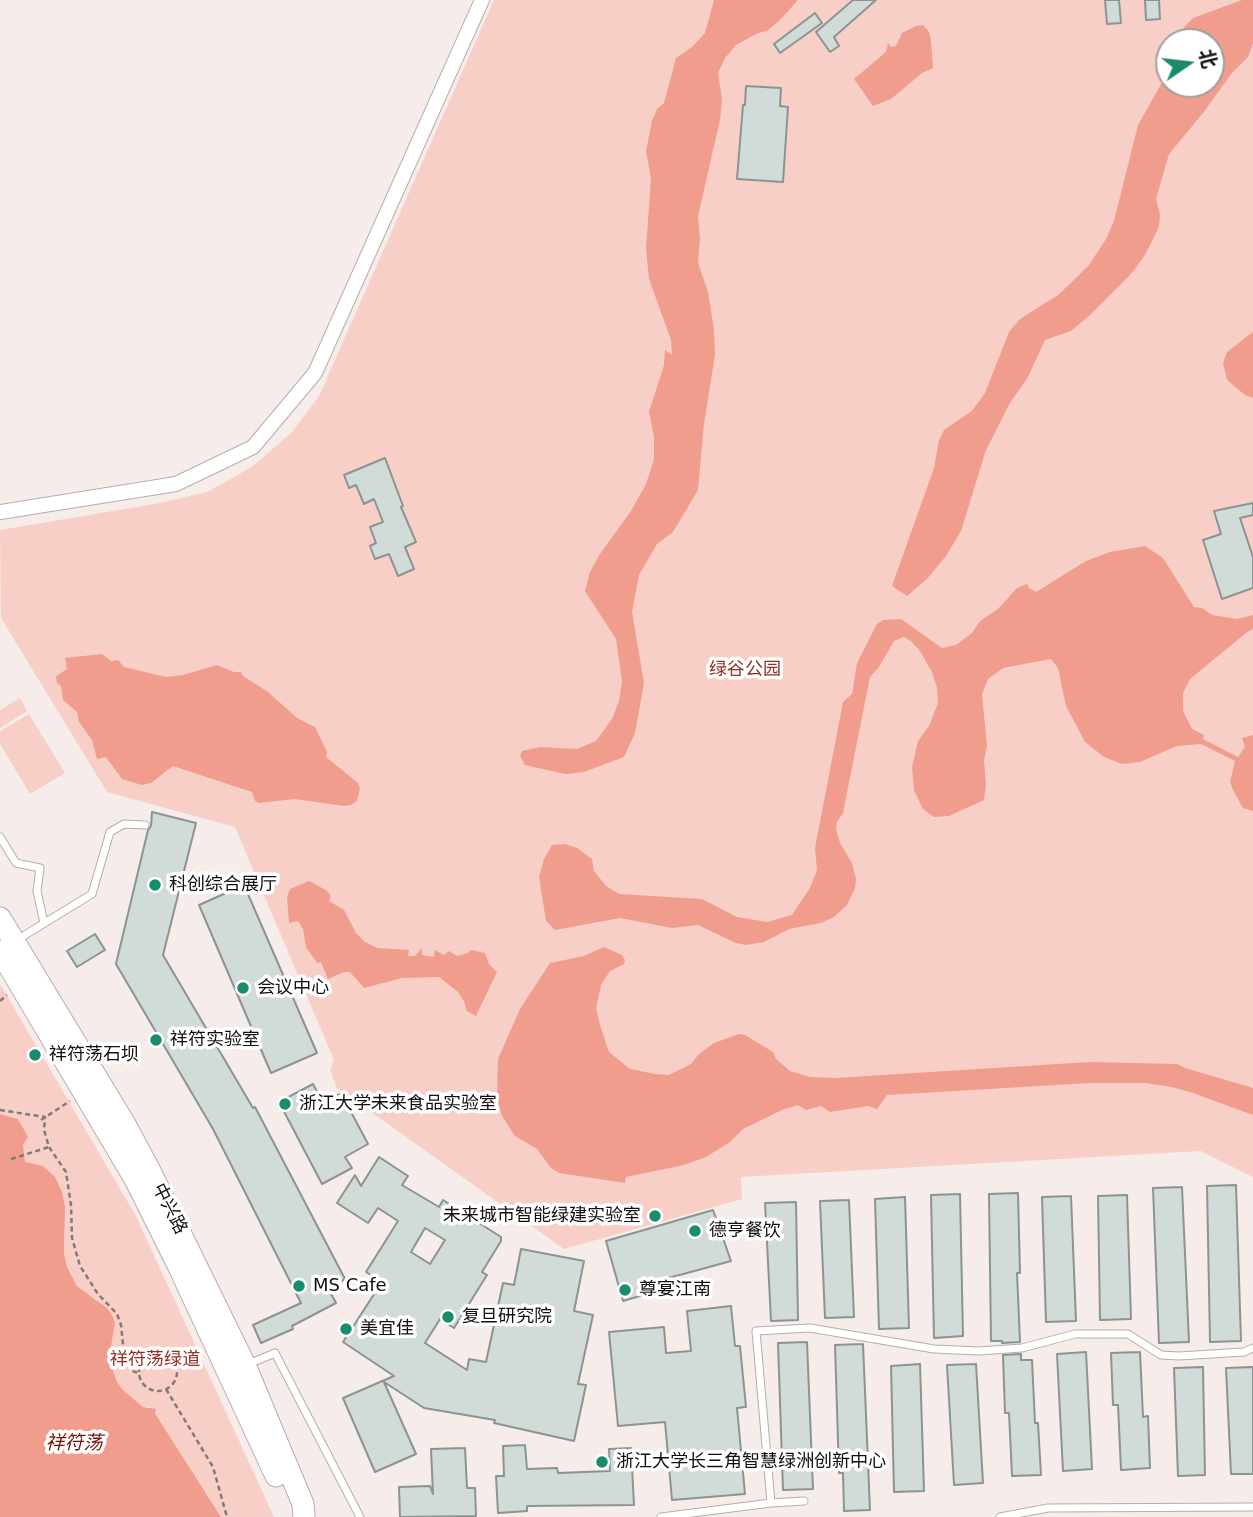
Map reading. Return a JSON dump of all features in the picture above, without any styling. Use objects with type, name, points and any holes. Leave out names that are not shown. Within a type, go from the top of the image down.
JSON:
[{"type":"main road","name":"中兴路","points":[[0,918],[5,947],[136,1181],[178,1265],[293,1517]]},
{"type":"main road","name":"中兴路","points":[[5,947],[150,1171],[245,1365],[303,1504],[303,1517]]},
{"type":"street","points":[[0,512],[176,484],[253,447],[315,373],[481,0]]},
{"type":"lane","points":[[5,947],[92,894],[110,832],[124,824],[145,825]]},
{"type":"lane","points":[[0,837],[16,863],[40,868],[37,891],[44,923]]},
{"type":"lane","points":[[771,1503],[756,1331],[810,1328],[934,1349],[1022,1348],[1074,1334],[1128,1334],[1161,1355],[1192,1356],[1244,1352],[1253,1348]]},
{"type":"lane","points":[[245,1365],[275,1353],[360,1517]]},
{"type":"lane","points":[[661,1517],[804,1501]]},
{"type":"lane","points":[[1000,1517],[1048,1508],[1253,1507]]},
{"type":"path","points":[[0,1110],[43,1119],[85,1092]]},
{"type":"path","points":[[43,1119],[49,1147],[66,1172],[72,1238],[80,1266],[98,1294],[117,1314],[124,1354],[132,1371],[139,1373]]},
{"type":"path","points":[[10,1159],[49,1147]]},
{"type":"path","points":[[157,1352],[168,1355],[178,1371],[174,1384],[166,1389],[150,1389],[144,1385],[139,1373],[146,1357],[157,1352]]},
{"type":"path","points":[[166,1389],[213,1467],[227,1517]]},
{"type":"green space","name":"绿谷公园","points":[[494,0],[1253,0],[1253,1177],[1201,1151],[741,1177],[742,1199],[564,1249],[337,1088],[330,1070],[334,1060],[235,827],[107,792],[1,618],[0,530],[160,503],[207,492],[252,467],[292,432],[319,396]]},
{"type":"green space","points":[[20,698],[27,711],[0,728],[0,710]]},
{"type":"green space","points":[[29,714],[65,773],[30,794],[0,744],[0,731]]},
{"type":"green space","name":"祥符荡绿道","points":[[0,984],[136,1216],[274,1517],[221,1517],[155,1412],[149,1407],[143,1407],[117,1382],[109,1359],[115,1323],[96,1299],[77,1286],[67,1267],[64,1253],[65,1230],[25,1162],[18,1119],[0,1114]]},
{"type":"water","points":[[714,0],[798,0],[767,31],[736,45],[725,58],[718,73],[722,99],[720,120],[698,216],[698,263],[708,292],[715,355],[704,424],[698,490],[673,532],[657,544],[639,575],[632,612],[644,683],[635,733],[624,757],[584,772],[566,774],[525,765],[520,756],[522,751],[540,747],[577,749],[596,741],[612,719],[619,701],[622,681],[616,639],[585,591],[590,572],[600,554],[631,511],[646,484],[654,459],[654,437],[649,412],[664,365],[665,350],[672,355],[671,340],[649,279],[646,248],[651,179],[646,151],[652,121],[657,109],[664,103],[676,58],[692,47],[705,33]]},
{"type":"water","points":[[1242,0],[1253,0],[1253,43],[1248,57],[1225,83],[1225,28],[1184,28],[1193,18]]},
{"type":"water","points":[[923,25],[929,32],[933,68],[922,73],[891,99],[873,106],[854,79],[886,52],[888,43],[891,47],[896,46],[902,33]]},
{"type":"water","points":[[1155,95],[1155,98],[1214,98],[1169,154],[1156,199],[1160,214],[1159,227],[1145,255],[1131,274],[1090,315],[1071,331],[1045,340],[1028,377],[1010,403],[986,450],[961,531],[946,556],[927,579],[907,596],[892,586],[934,468],[939,440],[944,430],[972,411],[985,393],[1009,332],[1020,319],[1058,295],[1089,265],[1106,239],[1114,221],[1138,125]]},
{"type":"water","points":[[1253,332],[1253,398],[1227,380],[1223,363],[1227,352]]},
{"type":"water","points":[[1145,546],[1163,558],[1194,607],[1202,608],[1212,615],[1237,619],[1253,615],[1253,629],[1190,679],[1183,693],[1183,711],[1192,729],[1204,735],[1203,739],[1238,757],[1245,747],[1242,738],[1253,735],[1253,811],[1243,808],[1230,782],[1235,761],[1201,744],[1177,746],[1140,762],[1122,764],[1104,757],[1085,742],[1066,706],[1058,668],[1051,659],[1003,668],[988,679],[982,694],[987,746],[984,760],[984,800],[949,816],[934,817],[923,809],[914,790],[912,767],[918,741],[929,726],[938,703],[937,688],[932,672],[920,651],[904,637],[894,641],[870,677],[843,813],[836,829],[840,843],[852,863],[855,888],[847,905],[834,917],[821,923],[789,929],[764,942],[746,945],[698,925],[672,928],[620,918],[555,930],[546,921],[539,877],[544,859],[552,845],[565,844],[577,848],[592,859],[594,871],[606,886],[619,894],[702,899],[737,917],[767,922],[792,915],[810,888],[817,870],[815,848],[843,702],[852,694],[857,663],[877,624],[883,620],[901,619],[942,648],[956,645],[972,633],[980,621],[998,609],[1017,588],[1027,584],[1036,592],[1086,561],[1110,552]]},
{"type":"water","points":[[102,654],[111,661],[118,660],[124,667],[166,677],[217,665],[241,672],[297,718],[315,727],[327,752],[326,757],[358,783],[360,789],[357,801],[344,806],[295,799],[259,803],[255,801],[252,792],[173,766],[151,783],[142,785],[122,779],[106,757],[97,759],[92,740],[79,722],[77,712],[63,700],[61,686],[57,683],[56,676],[67,669],[65,658]]},
{"type":"water","points":[[309,881],[326,890],[331,896],[329,901],[344,910],[356,933],[377,948],[409,950],[408,956],[415,956],[422,948],[422,955],[434,957],[435,950],[444,955],[449,951],[457,956],[471,950],[485,953],[489,964],[497,972],[476,1016],[467,1011],[458,992],[439,977],[402,978],[364,988],[350,972],[328,979],[321,962],[317,963],[306,947],[303,929],[298,921],[289,923],[287,897],[290,889]]},
{"type":"water","points":[[604,947],[622,955],[625,960],[624,964],[610,971],[601,985],[596,1008],[609,1052],[630,1069],[669,1075],[691,1064],[714,1043],[739,1034],[773,1052],[776,1059],[790,1071],[810,1077],[835,1078],[1089,1062],[1177,1064],[1253,1088],[1253,1115],[1193,1093],[1145,1083],[1090,1083],[887,1095],[877,1109],[868,1106],[830,1112],[821,1106],[806,1110],[798,1105],[782,1110],[743,1129],[730,1142],[706,1157],[684,1165],[626,1177],[625,1183],[559,1173],[551,1168],[537,1149],[515,1136],[502,1116],[497,1097],[498,1059],[520,1009],[550,963],[584,956]]},
{"type":"water","name":"祥符荡","points":[[0,1114],[18,1119],[28,1137],[23,1145],[25,1162],[43,1166],[55,1177],[62,1192],[67,1267],[77,1286],[107,1308],[112,1315],[115,1323],[109,1359],[117,1382],[143,1407],[156,1409],[155,1413],[221,1517],[0,1517]]},
{"type":"building","points":[[853,0],[876,0],[834,37],[839,46],[830,52],[816,32]]},
{"type":"building","points":[[1105,0],[1119,0],[1121,23],[1107,24]]},
{"type":"building","points":[[1145,0],[1159,0],[1160,19],[1146,20]]},
{"type":"building","points":[[815,13],[822,23],[780,53],[774,44]]},
{"type":"building","points":[[746,86],[781,88],[780,106],[788,107],[783,182],[737,179]]},
{"type":"building","points":[[385,458],[416,542],[405,547],[414,569],[398,576],[389,554],[375,559],[370,546],[376,543],[370,527],[383,522],[374,499],[364,504],[356,485],[349,488],[344,475]]},
{"type":"building","points":[[1253,503],[1253,515],[1240,518],[1253,557],[1253,588],[1222,599],[1203,540],[1221,534],[1214,511]]},
{"type":"building","points":[[152,812],[196,823],[163,955],[253,1108],[255,1107],[345,1279],[328,1288],[336,1303],[292,1326],[293,1329],[261,1343],[253,1325],[301,1303],[213,1129],[116,964],[151,826]]},
{"type":"building","points":[[244,885],[317,1053],[271,1073],[199,905]]},
{"type":"building","points":[[95,934],[105,950],[77,967],[67,951]]},
{"type":"building","points":[[313,1084],[323,1103],[341,1093],[368,1144],[345,1157],[352,1168],[322,1184],[279,1102]]},
{"type":"building","points":[[379,1157],[408,1176],[402,1185],[439,1207],[443,1200],[501,1237],[482,1272],[487,1275],[454,1328],[440,1319],[425,1343],[467,1370],[469,1359],[486,1362],[503,1283],[514,1285],[521,1249],[584,1261],[574,1311],[593,1315],[578,1384],[586,1385],[574,1441],[494,1423],[495,1420],[424,1408],[384,1382],[416,1454],[375,1472],[343,1398],[394,1376],[343,1342],[382,1282],[366,1272],[398,1221],[378,1208],[368,1223],[337,1203],[355,1175],[361,1186]],"holes":[[[425,1228],[445,1240],[430,1264],[411,1252]]]},
{"type":"building","points":[[1236,1185],[1241,1341],[1210,1342],[1207,1186]]},
{"type":"building","points":[[1182,1187],[1189,1342],[1159,1343],[1153,1188]]},
{"type":"building","points":[[1018,1193],[1020,1342],[1002,1343],[991,1341],[989,1194]]},
{"type":"building","points":[[960,1194],[963,1336],[934,1338],[931,1195]]},
{"type":"building","points":[[1127,1195],[1131,1319],[1100,1320],[1098,1196]]},
{"type":"building","points":[[1071,1196],[1076,1321],[1046,1322],[1042,1197]]},
{"type":"building","points":[[905,1197],[909,1328],[879,1329],[875,1199]]},
{"type":"building","points":[[849,1200],[854,1317],[825,1318],[820,1201]]},
{"type":"building","points":[[796,1202],[798,1320],[771,1321],[765,1203]]},
{"type":"building","points":[[713,1210],[731,1261],[654,1282],[657,1291],[623,1301],[606,1241]]},
{"type":"building","points":[[731,1306],[735,1346],[740,1346],[746,1407],[737,1408],[745,1494],[672,1500],[665,1422],[618,1426],[609,1332],[664,1327],[666,1353],[691,1351],[687,1311]]},
{"type":"building","points":[[807,1342],[813,1489],[783,1490],[778,1343]]},
{"type":"building","points":[[863,1344],[870,1510],[844,1511],[843,1473],[839,1473],[835,1345]]},
{"type":"building","points":[[1086,1352],[1092,1469],[1063,1471],[1057,1354]]},
{"type":"building","points":[[1140,1352],[1143,1417],[1148,1416],[1150,1468],[1121,1470],[1118,1405],[1113,1405],[1111,1353]]},
{"type":"building","points":[[1021,1354],[1021,1360],[1032,1360],[1041,1475],[1012,1476],[1009,1413],[1005,1413],[1003,1355]]},
{"type":"building","points":[[920,1364],[924,1491],[894,1492],[891,1366]]},
{"type":"building","points":[[976,1364],[983,1483],[954,1485],[947,1365]]},
{"type":"building","points":[[1203,1367],[1205,1475],[1178,1476],[1174,1368]]},
{"type":"building","points":[[1253,1367],[1253,1474],[1231,1474],[1226,1368]]},
{"type":"building","points":[[525,1445],[527,1469],[557,1468],[558,1473],[610,1471],[609,1449],[631,1448],[634,1505],[527,1506],[527,1511],[498,1513],[496,1476],[504,1476],[503,1446]]},
{"type":"building","points":[[465,1448],[467,1488],[475,1488],[476,1516],[400,1517],[399,1487],[430,1486],[433,1494],[431,1449]]},
{"type":"place","name":"科创综合展厅","points":[[155,885]]},
{"type":"place","name":"会议中心","points":[[243,988]]},
{"type":"place","name":"祥符实验室","points":[[156,1040]]},
{"type":"place","name":"祥符荡石坝","points":[[35,1055]]},
{"type":"place","name":"浙江大学未来食品实验室","points":[[285,1104]]},
{"type":"place","name":"未来城市智能绿建实验室","points":[[655,1216]]},
{"type":"place","name":"德亨餐饮","points":[[695,1231]]},
{"type":"place","name":"MS Cafe","points":[[299,1286]]},
{"type":"place","name":"尊宴江南","points":[[625,1290]]},
{"type":"place","name":"复旦研究院","points":[[448,1317]]},
{"type":"place","name":"美宜佳","points":[[346,1329]]},
{"type":"place","name":"浙江大学长三角智慧绿洲创新中心","points":[[602,1462]]}]
